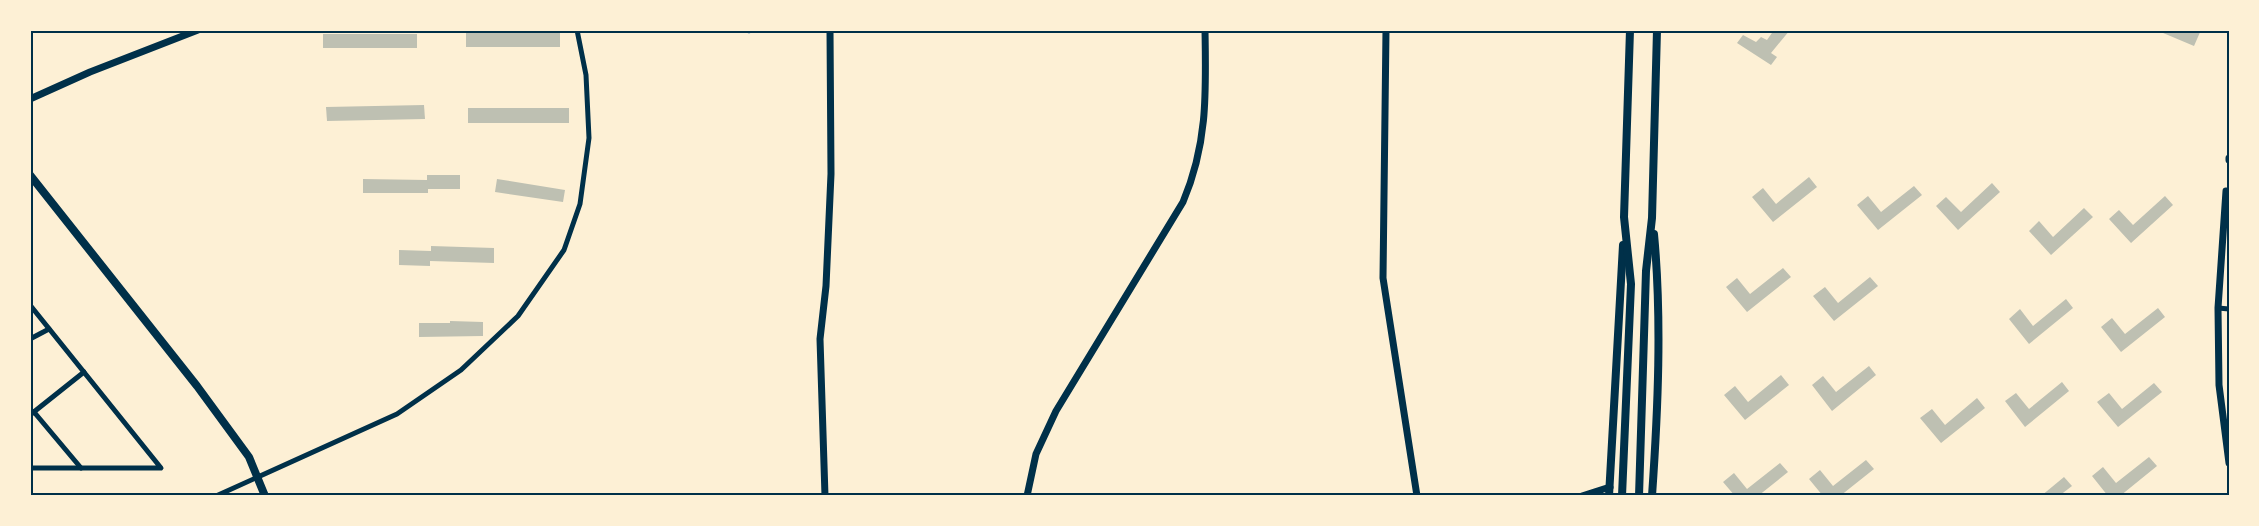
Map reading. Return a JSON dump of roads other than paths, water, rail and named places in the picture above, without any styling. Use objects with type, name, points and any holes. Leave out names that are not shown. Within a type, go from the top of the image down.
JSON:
[{"type":"main road","points":[[1609,492],[1624,217],[1630,30]]},
{"type":"main road","points":[[1639,496],[1646,271],[1652,218],[1657,30]]},
{"type":"main road","points":[[30,175],[197,386],[249,457],[265,496]]},
{"type":"main road","points":[[1622,496],[1631,284],[1624,217]]},
{"type":"main road","points":[[1652,218],[1658,282],[1656,450],[1652,495]]},
{"type":"street","points":[[30,99],[90,72],[198,30]]},
{"type":"street","points":[[216,496],[397,414],[461,370],[518,316],[564,250],[580,204],[589,138],[586,75],[577,30]]},
{"type":"street","points":[[825,496],[820,339],[826,286],[831,174],[830,30]]},
{"type":"street","points":[[1027,496],[1036,454],[1056,411],[1183,202],[1193,177],[1206,109],[1205,30]]},
{"type":"street","points":[[1386,30],[1383,278],[1418,496]]},
{"type":"street","points":[[2226,191],[2218,308],[2219,385],[2229,463]]},
{"type":"street","points":[[30,305],[161,468],[30,468]]},
{"type":"street","points":[[2218,308],[2229,309]]},
{"type":"street","points":[[30,339],[50,329]]},
{"type":"street","points":[[81,468],[32,413],[84,372]]},
{"type":"street","points":[[1582,496],[1609,492]]}]
